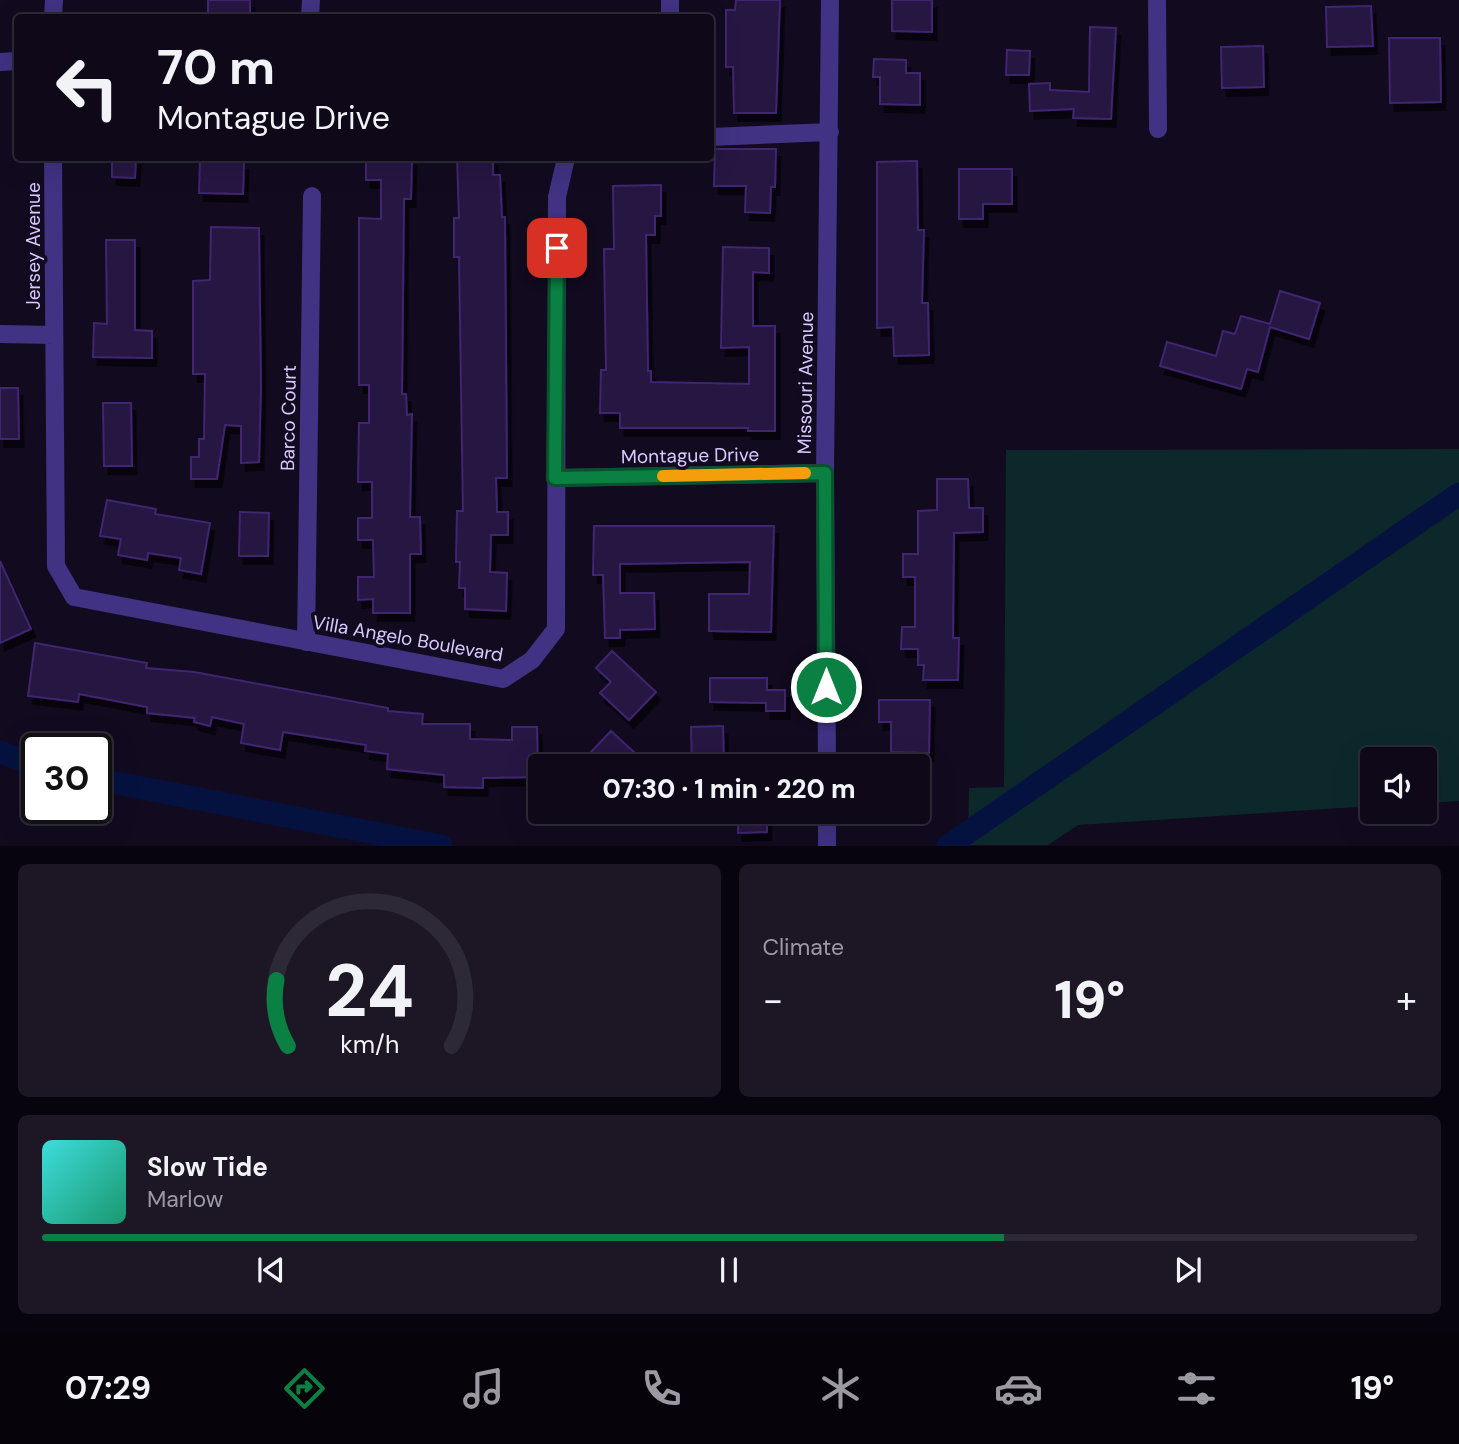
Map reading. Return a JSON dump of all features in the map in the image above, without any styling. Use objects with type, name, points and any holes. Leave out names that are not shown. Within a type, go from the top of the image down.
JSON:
[{"type":"street","name":"Missouri Avenue","points":[[827,754],[825,473],[830,0]]},
{"type":"street","points":[[1157,0],[1158,130]]},
{"type":"street","points":[[714,137],[830,132]]},
{"type":"street","name":"Jersey Avenue","points":[[53,161],[54,335]]},
{"type":"street","name":"Villa Angelo Boulevard","points":[[54,335],[56,566],[74,597],[503,679],[532,660],[556,629],[557,197],[565,161]]},
{"type":"street","name":"Barco Court","points":[[306,642],[312,196]]},
{"type":"street","points":[[0,334],[54,335]]},
{"type":"street","name":"Montague Drive","points":[[555,478],[825,473]]},
{"type":"street","points":[[827,824],[827,845]]},
{"type":"green space","points":[[1459,449],[1459,801],[1437,802],[1437,747],[1360,747],[1360,807],[1078,825],[1048,845],[968,845],[969,788],[1004,787],[1006,450]]},
{"type":"building","points":[[208,0],[250,0],[250,14],[208,14]]},
{"type":"building","points":[[736,0],[780,0],[776,113],[734,113],[733,67],[726,67],[726,10],[735,10]]},
{"type":"building","points":[[892,0],[932,0],[932,32],[892,31]]},
{"type":"building","points":[[1371,6],[1373,46],[1327,47],[1326,7]]},
{"type":"building","points":[[1090,27],[1116,28],[1111,119],[1073,118],[1074,109],[1030,111],[1029,84],[1050,83],[1050,90],[1089,92]]},
{"type":"building","points":[[1389,38],[1440,38],[1441,102],[1390,103]]},
{"type":"building","points":[[1263,46],[1264,87],[1222,88],[1221,47]]},
{"type":"building","points":[[1007,50],[1030,51],[1029,75],[1006,75]]},
{"type":"building","points":[[874,59],[906,60],[906,73],[920,73],[920,105],[880,104],[880,77],[873,77]]},
{"type":"building","points":[[715,149],[776,149],[775,187],[771,187],[770,213],[745,212],[746,186],[714,186]]},
{"type":"building","points":[[112,161],[136,161],[135,178],[112,177]]},
{"type":"building","points":[[200,161],[244,162],[243,194],[199,193]]},
{"type":"building","points":[[366,161],[412,161],[411,199],[404,199],[402,394],[406,394],[407,415],[412,414],[410,517],[420,517],[421,554],[410,554],[410,613],[373,613],[373,599],[358,600],[358,577],[374,577],[373,540],[358,540],[358,518],[372,518],[372,482],[358,482],[359,423],[369,423],[369,385],[359,385],[359,218],[381,219],[381,180],[366,180]]},
{"type":"building","points":[[457,161],[493,161],[493,175],[500,175],[502,217],[505,217],[507,478],[496,478],[497,512],[508,512],[508,535],[491,535],[490,572],[507,573],[506,611],[465,609],[465,588],[459,588],[460,562],[456,562],[457,511],[463,511],[459,257],[454,257],[454,218],[459,218]]},
{"type":"building","points":[[917,161],[918,230],[924,230],[922,303],[928,303],[929,355],[894,356],[893,327],[877,328],[877,162]]},
{"type":"building","points":[[959,169],[1012,169],[1012,204],[983,204],[983,219],[959,219]]},
{"type":"building","points":[[661,185],[661,216],[655,216],[655,235],[646,235],[648,371],[651,371],[651,382],[749,384],[749,347],[721,348],[723,247],[769,248],[769,273],[753,272],[753,326],[775,326],[775,431],[748,431],[748,428],[620,428],[620,413],[600,413],[601,370],[606,370],[604,249],[614,249],[613,186]]},
{"type":"building","points":[[211,227],[259,228],[259,462],[241,463],[241,426],[225,425],[217,479],[191,479],[191,457],[199,457],[199,439],[204,439],[205,374],[193,374],[193,281],[210,280]]},
{"type":"building","points":[[106,240],[135,240],[135,330],[152,331],[152,358],[93,357],[94,323],[107,324]]},
{"type":"building","points":[[1280,291],[1320,303],[1309,339],[1270,327],[1258,372],[1247,369],[1241,389],[1160,366],[1167,342],[1216,356],[1223,331],[1235,334],[1241,316],[1270,324]]},
{"type":"building","points":[[0,388],[18,388],[19,439],[0,439]]},
{"type":"building","points":[[103,403],[131,403],[132,466],[104,466]]},
{"type":"building","points":[[937,479],[968,479],[969,508],[983,508],[983,532],[954,533],[953,638],[959,638],[958,680],[923,680],[924,665],[918,665],[918,649],[901,649],[902,627],[915,627],[915,577],[903,577],[903,554],[918,554],[918,511],[937,510]]},
{"type":"building","points":[[107,500],[156,509],[155,514],[210,523],[201,574],[179,570],[181,558],[148,553],[147,560],[118,555],[121,539],[100,536]]},
{"type":"building","points":[[240,512],[269,513],[268,556],[239,556]]},
{"type":"building","points":[[594,526],[774,526],[771,632],[709,631],[709,594],[749,594],[750,562],[620,564],[620,593],[654,593],[655,629],[620,630],[620,638],[605,638],[603,575],[593,575]]},
{"type":"building","points":[[0,561],[31,629],[0,643]]},
{"type":"building","points":[[35,643],[147,663],[146,668],[194,672],[388,708],[388,711],[423,714],[422,724],[470,724],[470,739],[512,740],[512,727],[537,727],[538,754],[528,754],[528,777],[483,778],[483,788],[444,787],[444,775],[387,769],[388,754],[365,751],[366,745],[283,732],[280,750],[241,743],[244,724],[212,717],[210,726],[194,722],[195,718],[147,713],[147,707],[79,694],[78,702],[28,696]]},
{"type":"building","points":[[612,651],[656,692],[629,720],[600,693],[611,682],[596,668]]},
{"type":"building","points":[[710,678],[767,678],[767,690],[785,690],[785,711],[766,711],[766,703],[710,702]]},
{"type":"building","points":[[879,700],[930,700],[929,753],[891,752],[891,722],[879,722]]},
{"type":"building","points":[[723,726],[724,754],[692,754],[691,727]]},
{"type":"building","points":[[611,731],[636,754],[591,754]]},
{"type":"building","points":[[738,824],[767,824],[767,832],[738,833]]},
{"type":"waterway","points":[[948,846],[1459,494]]},
{"type":"waterway","points":[[0,752],[21,760]]},
{"type":"waterway","points":[[112,782],[441,846]]},
{"type":"slow traffic","points":[[663,476],[805,473]]},
{"type":"route","points":[[557,248],[555,478],[825,473],[826,687]]}]
